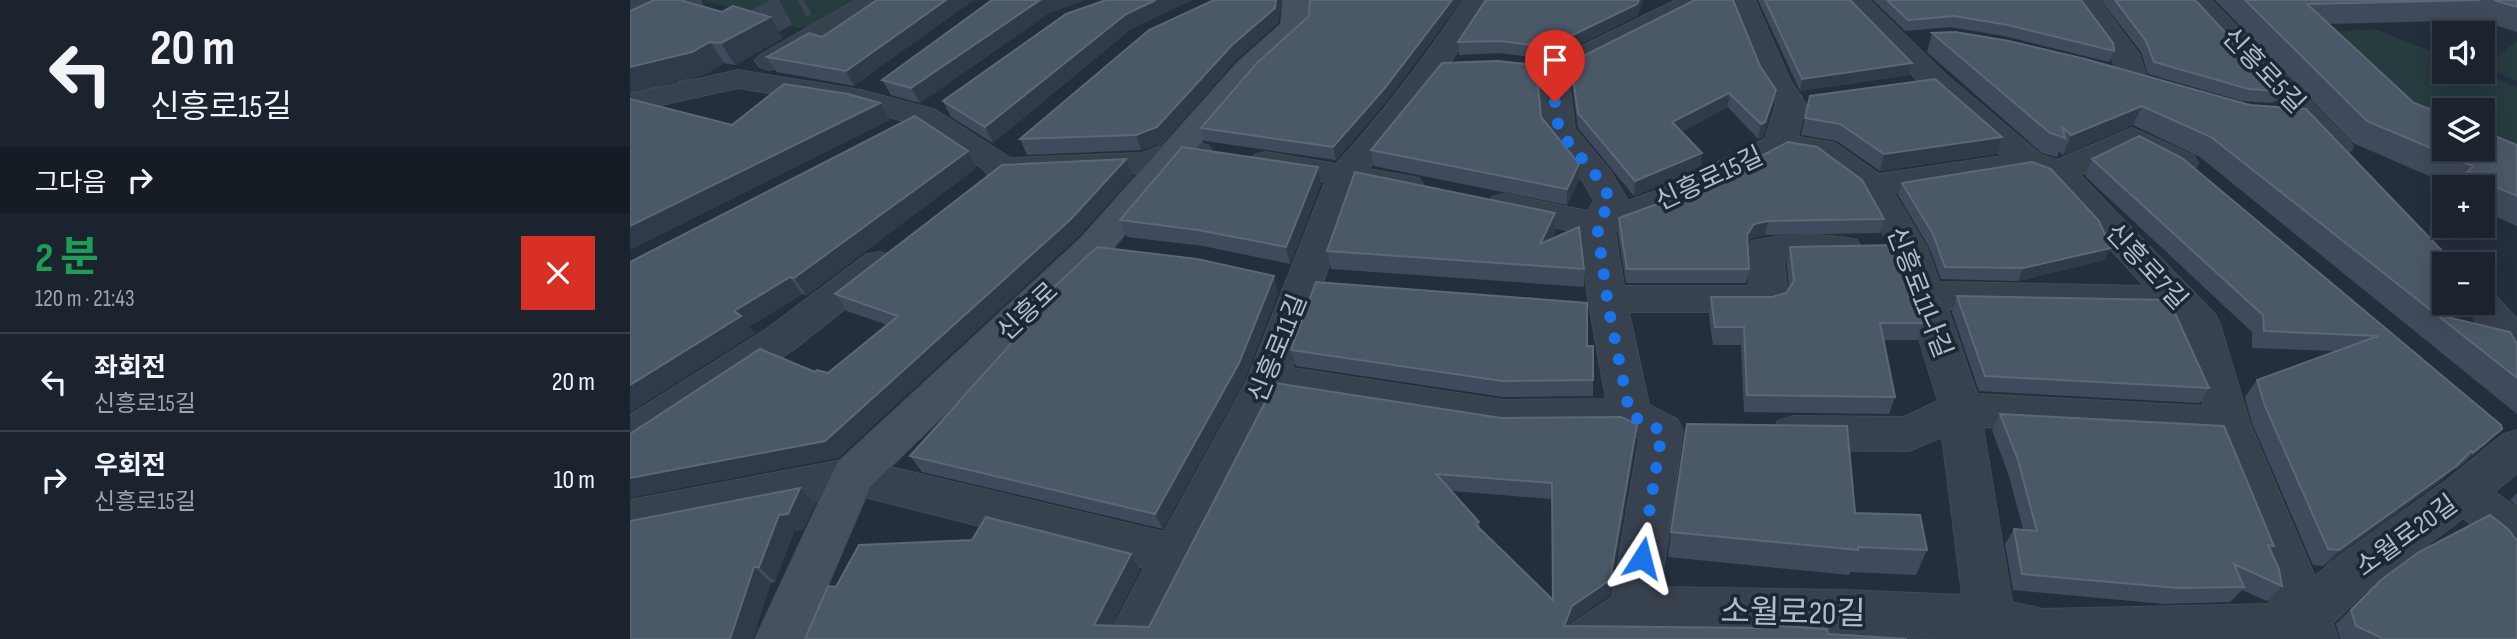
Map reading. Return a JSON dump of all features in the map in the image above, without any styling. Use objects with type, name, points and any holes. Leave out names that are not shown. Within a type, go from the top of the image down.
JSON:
[{"type":"street","points":[[630,103],[738,79],[876,0]]},
{"type":"street","name":"신흥로","points":[[780,639],[853,476],[1112,249],[1177,150],[1248,68],[1295,27],[1297,0]]},
{"type":"street","name":"신흥로11길","points":[[1132,639],[1267,380],[1345,174],[1381,135],[1433,67],[1478,0]]},
{"type":"street","points":[[1591,639],[1634,609],[1646,423],[1598,302],[1597,225],[1611,201],[1599,179],[1559,131],[1540,70],[1697,0]]},
{"type":"street","points":[[1741,0],[1775,80],[1804,102],[1780,144]]},
{"type":"street","name":"신흥로7길","points":[[1854,0],[1938,83],[2044,167],[2201,324],[2229,424],[2290,570],[2308,633]]},
{"type":"street","points":[[2085,0],[2146,85],[2099,72]]},
{"type":"street","name":"신흥로5길","points":[[2196,0],[2354,166]]},
{"type":"street","points":[[1898,43],[1937,40]]},
{"type":"street","points":[[1433,67],[1473,66]]},
{"type":"street","points":[[738,79],[872,91],[936,109],[1004,158],[1146,163],[1177,150],[1345,174],[1439,192]]},
{"type":"street","points":[[1898,89],[1938,83]]},
{"type":"street","points":[[888,136],[936,109]]},
{"type":"street","points":[[2267,115],[2308,117]]},
{"type":"street","points":[[1873,186],[2044,167],[2132,138],[2187,166],[2207,183]]},
{"type":"street","name":"신흥로15길","points":[[1597,225],[1686,192],[1780,144]]},
{"type":"street","name":"신흥로11나길","points":[[1780,144],[1824,150],[1873,186],[1909,247],[1951,372],[1959,409],[1990,619]]},
{"type":"street","points":[[969,194],[1004,158]]},
{"type":"street","points":[[1479,200],[1597,225]]},
{"type":"street","points":[[630,437],[779,340],[905,242]]},
{"type":"street","points":[[1598,302],[1769,299],[1765,250],[1909,247]]},
{"type":"street","points":[[1266,274],[1303,282],[1345,285]]},
{"type":"street","points":[[1924,295],[2179,300]]},
{"type":"street","points":[[2492,315],[2500,323],[2517,357]]},
{"type":"street","points":[[1267,380],[1503,416],[1646,423],[1703,432]]},
{"type":"street","points":[[1758,432],[1909,434],[1959,409],[2229,424]]},
{"type":"street","name":"소월로20길","points":[[1634,609],[1845,625],[1990,619],[2043,636],[2308,633],[2347,578],[2463,493],[2510,438]]},
{"type":"street","points":[[630,519],[853,476],[1175,555]]},
{"type":"street","points":[[2463,493],[2509,528],[2517,540]]},
{"type":"green space","points":[[700,0],[864,0],[812,30],[771,23],[748,12]]},
{"type":"green space","points":[[2375,29],[2432,52],[2432,84],[2495,84],[2495,78],[2517,87],[2517,163],[2495,153],[2495,98],[2432,98],[2432,121],[2318,33]]},
{"type":"green space","points":[[2517,41],[2517,81],[2495,72],[2495,57]]},
{"type":"building","points":[[654,0],[680,0],[722,12],[733,6],[770,17],[721,43],[710,42],[692,52],[630,67],[630,11]]},
{"type":"building","points":[[877,0],[946,0],[846,71],[767,57],[809,33],[822,37]]},
{"type":"building","points":[[992,0],[1040,0],[911,88],[882,80]]},
{"type":"building","points":[[1106,0],[1156,0],[1126,14],[985,127],[943,101],[1066,14]]},
{"type":"building","points":[[1214,0],[1276,0],[1275,8],[1232,45],[1157,127],[1136,135],[1020,139],[1149,30]]},
{"type":"building","points":[[1310,0],[1452,0],[1384,89],[1333,147],[1201,128],[1257,63],[1309,16]]},
{"type":"building","points":[[1486,0],[1639,0],[1637,4],[1548,47],[1499,41],[1458,42]]},
{"type":"building","points":[[1695,0],[1733,0],[1760,66],[1776,90],[1765,122],[1761,124],[1729,93],[1672,122],[1702,153],[1635,181],[1578,113],[1571,62]]},
{"type":"building","points":[[1765,0],[1850,0],[1912,63],[1802,79]]},
{"type":"building","points":[[1887,0],[2081,0],[2113,43],[2114,51],[2008,25],[1954,16],[1908,20]]},
{"type":"building","points":[[2115,0],[2195,0],[2280,91],[2249,89],[2154,62],[2146,41]]},
{"type":"building","points":[[2245,0],[2480,0],[2307,4],[2414,103],[2432,110],[2432,149],[2367,121]]},
{"type":"building","points":[[2494,0],[2517,0],[2517,7]]},
{"type":"building","points":[[1955,32],[2009,41],[2085,59],[2250,105],[2306,109],[2443,252],[2432,252],[2432,311],[2211,137],[2142,106],[2071,135],[2062,127],[2065,138],[2050,133],[1932,33]]},
{"type":"building","points":[[1498,61],[1536,65],[1541,117],[1579,164],[1567,189],[1371,150],[1442,63]]},
{"type":"building","points":[[1935,79],[2002,137],[1884,154],[1840,124],[1805,118],[1810,96]]},
{"type":"building","points":[[784,84],[848,94],[880,103],[630,226],[630,99],[732,125]]},
{"type":"building","points":[[915,116],[968,151],[794,278],[790,277],[734,311],[741,316],[630,385],[630,262]]},
{"type":"building","points":[[2139,136],[2182,158],[2501,425],[2502,429],[2473,453],[2471,451],[2455,467],[2339,550],[2328,549],[2265,406],[2257,380],[2378,336],[2264,331],[2263,315],[2092,159]]},
{"type":"building","points":[[2495,136],[2517,145],[2517,196],[2495,187],[2495,175],[2466,174],[2473,166],[2461,161],[2495,161]]},
{"type":"building","points":[[1788,142],[1817,147],[1862,180],[1884,219],[1768,221],[1754,224],[1747,235],[1749,269],[1627,269],[1619,218],[1701,188]]},
{"type":"building","points":[[1182,147],[1318,167],[1286,247],[1198,230],[1120,220]]},
{"type":"building","points":[[1126,159],[1071,219],[825,441],[630,478],[630,434],[760,349],[815,372],[817,370],[828,373],[898,316],[835,294],[1002,165]]},
{"type":"building","points":[[2032,162],[2051,169],[2099,221],[2111,248],[2023,268],[1945,267],[1933,234],[1902,183]]},
{"type":"building","points":[[1355,172],[1555,213],[1540,244],[1579,227],[1584,269],[1327,251]]},
{"type":"building","points":[[1898,245],[1923,323],[1880,323],[1895,397],[1747,395],[1744,327],[1715,327],[1711,297],[1772,297],[1786,293],[1794,281],[1790,247]]},
{"type":"building","points":[[1097,247],[1197,259],[1274,276],[1239,363],[1155,514],[910,456],[1027,326],[1020,319]]},
{"type":"building","points":[[1316,282],[1587,303],[1587,346],[1593,346],[1593,380],[1502,381],[1291,350]]},
{"type":"building","points":[[1957,296],[2169,300],[2209,388],[1985,376]]},
{"type":"building","points":[[2437,315],[2510,332],[2517,344],[2517,378]]},
{"type":"building","points":[[1275,383],[1501,418],[1621,417],[1637,424],[1610,580],[1572,606],[1564,626],[1760,628],[1760,625],[1827,629],[1828,634],[1907,639],[805,639],[828,586],[836,587],[859,545],[972,540],[986,517],[1131,554],[1094,625],[1149,627]],"holes":[[[1436,474],[1552,483],[1553,600],[1475,524],[1479,522]]]},
{"type":"building","points":[[2000,414],[2224,426],[2274,546],[2268,545],[2279,569],[2282,586],[2234,564],[2244,587],[2177,588],[2022,574],[2014,529],[2037,531],[2018,460]]},
{"type":"building","points":[[1687,424],[1847,426],[1855,513],[1920,515],[1927,550],[1858,547],[1858,550],[1671,532]]},
{"type":"building","points":[[800,488],[788,514],[779,515],[759,567],[754,567],[730,639],[630,639],[630,521]]},
{"type":"building","points":[[2490,515],[2508,529],[2517,541],[2517,639],[2381,639],[2356,626],[2351,610],[2381,580],[2419,552]]},
{"type":"tunnel","points":[[630,36],[701,0]]},
{"type":"tunnel","points":[[630,94],[804,0]]},
{"type":"route","points":[[1555,102],[1559,131],[1599,179],[1611,201],[1597,225],[1608,305],[1630,415],[1662,431],[1642,558]]}]
